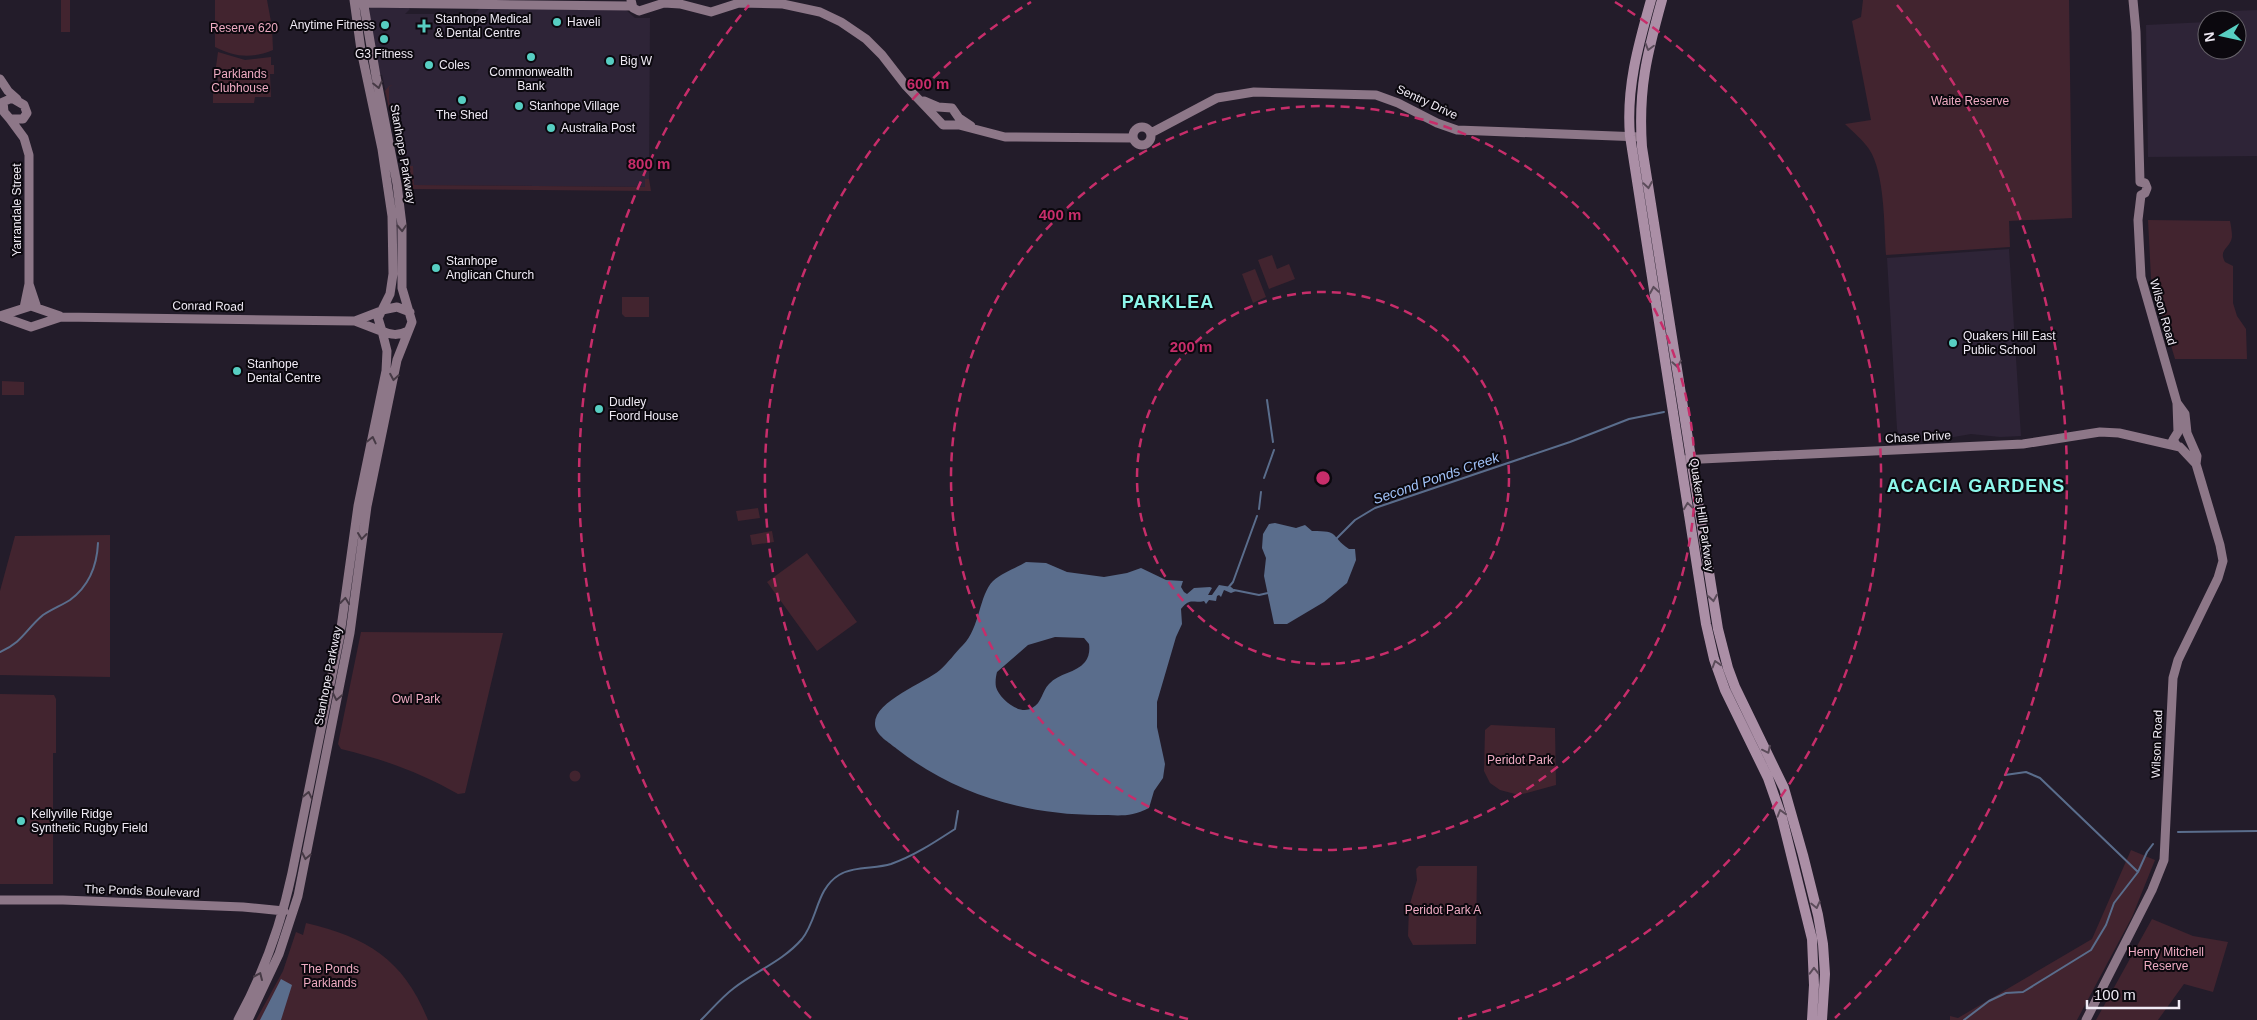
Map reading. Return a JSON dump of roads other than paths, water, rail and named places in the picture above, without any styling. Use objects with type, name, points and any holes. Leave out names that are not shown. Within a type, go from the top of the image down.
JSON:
[{"type":"main road","name":"Quakers Hill Parkway","points":[[1651,0],[1631,82],[1630,136],[1686,460],[1722,649],[1735,687],[1784,788],[1816,907],[1824,955],[1822,1020]]},
{"type":"main road","name":"Quakers Hill Parkway","points":[[1662,0],[1643,76],[1641,137],[1709,641],[1725,690],[1776,796],[1806,912],[1813,961],[1812,1020]]},
{"type":"street","points":[[592,0],[620,0]]},
{"type":"street","points":[[680,4],[696,0]]},
{"type":"street","points":[[702,0],[702,7],[705,11]]},
{"type":"street","points":[[716,10],[719,0],[738,4],[793,6],[820,12],[842,22],[874,47],[943,125],[959,125],[979,132],[1005,137],[1133,138]]},
{"type":"street","name":"Wilson Road","points":[[2133,0],[2136,32],[2140,182],[2135,188],[2136,192],[2141,195],[2138,220],[2140,277],[2177,403],[2185,414],[2182,435],[2174,442],[2196,464]]},
{"type":"street","points":[[359,2],[631,3],[639,11],[646,4],[660,2],[680,4],[711,12],[738,4]]},
{"type":"street","name":"Stanhope Parkway","points":[[359,2],[365,68],[382,149],[392,216],[393,274],[390,294],[382,310]]},
{"type":"street","name":"Stanhope Parkway","points":[[359,2],[398,184],[402,225],[402,288],[410,312]]},
{"type":"street","points":[[0,80],[26,109],[25,118],[19,120],[4,110],[0,80]]},
{"type":"street","name":"Sentry Drive","points":[[1151,133],[1218,98],[1246,92],[1267,92],[1376,95],[1398,103],[1437,123],[1457,130],[1641,137]]},
{"type":"street","points":[[4,110],[8,99],[17,99]]},
{"type":"street","points":[[919,99],[943,108],[952,108],[957,115],[979,132]]},
{"type":"street","points":[[939,120],[939,112],[943,108]]},
{"type":"street","name":"Yarrandale Street","points":[[4,110],[24,138]]},
{"type":"street","points":[[949,126],[954,123],[957,115]]},
{"type":"street","name":"Yarrandale Street","points":[[23,309],[29,284],[30,162],[24,138],[25,118]]},
{"type":"street","points":[[1139,127],[1147,128],[1151,133],[1149,142],[1143,146],[1138,145],[1133,138],[1134,132],[1139,127]]},
{"type":"street","name":"Yarrandale Street","points":[[29,284],[38,309]]},
{"type":"street","points":[[31,306],[38,309],[40,316],[39,323],[30,327],[0,316],[31,306]]},
{"type":"street","points":[[397,307],[410,312],[412,322],[408,331],[397,335],[381,331],[378,321],[382,310],[397,307]]},
{"type":"street","points":[[22,323],[20,317],[23,309]]},
{"type":"street","name":"Conrad Road","points":[[38,309],[60,316],[355,321],[381,331]]},
{"type":"street","name":"Conrad Road","points":[[355,321],[382,310]]},
{"type":"street","name":"Conrad Road","points":[[39,323],[60,316]]},
{"type":"street","name":"Stanhope Parkway","points":[[238,1020],[263,969],[284,911],[340,636],[358,506],[386,371],[387,351],[381,331]]},
{"type":"street","name":"Stanhope Parkway","points":[[248,1020],[279,954],[298,896],[350,633],[366,506],[397,360],[408,331]]},
{"type":"street","name":"Chase Drive","points":[[1686,460],[2023,444],[2100,432],[2119,433],[2178,446]]},
{"type":"street","points":[[2178,446],[2187,445],[2182,435]]},
{"type":"street","name":"Wilson Road","points":[[2086,1020],[2140,916],[2161,869],[2166,839],[2173,678],[2178,660],[2222,566],[2222,552],[2196,464],[2197,456],[2182,435]]},
{"type":"street","name":"Chase Drive","points":[[2155,440],[2182,435]]},
{"type":"street","name":"The Ponds Boulevard","points":[[0,900],[243,907],[284,911]]},
{"type":"water","points":[[1275,523],[1296,528],[1305,525],[1312,531],[1331,533],[1349,549],[1355,549],[1356,560],[1347,583],[1324,602],[1287,624],[1274,624],[1264,576],[1266,558],[1262,548],[1263,534],[1269,524]]},
{"type":"water","points":[[1026,562],[1046,563],[1067,572],[1104,577],[1127,573],[1141,568],[1166,580],[1183,581],[1181,587],[1187,594],[1194,588],[1210,587],[1212,588],[1208,595],[1212,595],[1219,585],[1231,587],[1236,591],[1231,593],[1224,590],[1221,597],[1217,596],[1216,601],[1209,600],[1206,604],[1204,601],[1190,602],[1181,609],[1182,624],[1176,637],[1157,702],[1157,727],[1165,764],[1163,778],[1154,791],[1149,808],[1124,815],[1071,814],[1044,811],[992,799],[967,790],[919,765],[877,732],[875,724],[877,716],[883,708],[891,700],[943,667],[969,638],[988,587],[993,581]],"holes":[[[1055,637],[1084,638],[1089,644],[1088,656],[1085,662],[1077,669],[1053,680],[1035,706],[1027,710],[1021,710],[1010,705],[1001,696],[996,687],[997,672],[1028,645]]]},
{"type":"water","points":[[281,979],[292,985],[281,1020],[260,1020]]},
{"type":"waterway","points":[[1267,400],[1273,442]]},
{"type":"waterway","name":"Second Ponds Creek","points":[[1336,539],[1355,520],[1375,508],[1570,442],[1629,419],[1664,412]]},
{"type":"waterway","points":[[1264,478],[1274,450]]},
{"type":"waterway","points":[[1259,509],[1261,492]]},
{"type":"waterway","points":[[1228,588],[1233,582],[1257,516]]},
{"type":"waterway","points":[[0,652],[19,640],[43,615],[77,594],[91,575],[96,560],[98,543]]},
{"type":"waterway","name":"Second Ponds Creek","points":[[1234,590],[1259,595],[1268,593]]},
{"type":"waterway","points":[[2005,775],[2026,772],[2040,778],[2138,872]]},
{"type":"waterway","name":"Second Ponds Creek","points":[[701,1020],[721,999],[742,982],[795,947],[807,931],[821,896],[831,881],[845,872],[891,864],[916,853],[955,829],[958,811]]},
{"type":"waterway","points":[[2178,832],[2257,831]]},
{"type":"waterway","points":[[1964,1020],[1989,1001],[2006,993],[2023,992],[2091,950],[2106,925],[2114,903],[2138,872],[2147,852],[2153,844]]},
{"type":"place","name":"Haveli","points":[[557,22]]},
{"type":"place","name":"Anytime Fitness","points":[[385,25]]},
{"type":"place","name":"Stanhope Medical & Dental Centre","points":[[424,26]]},
{"type":"place","name":"G3 Fitness","points":[[384,39]]},
{"type":"place","name":"Commonwealth Bank","points":[[531,57]]},
{"type":"place","name":"Big W","points":[[610,61]]},
{"type":"place","name":"Coles","points":[[429,65]]},
{"type":"place","name":"The Shed","points":[[462,100]]},
{"type":"place","name":"Stanhope Village","points":[[519,106]]},
{"type":"place","name":"Australia Post","points":[[551,128]]},
{"type":"place","name":"Stanhope Anglican Church","points":[[436,268]]},
{"type":"place","name":"Quakers Hill East Public School","points":[[1953,343]]},
{"type":"place","name":"Stanhope Dental Centre","points":[[237,371]]},
{"type":"place","name":"Dudley Foord House","points":[[599,409]]},
{"type":"place","name":"Kellyville Ridge Synthetic Rugby Field","points":[[21,821]]},
{"type":"district","name":"PARKLEA","points":[[1168,302]]},
{"type":"district","name":"ACACIA GARDENS","points":[[1976,486]]},
{"type":"park label","name":"Reserve 620","points":[[244,28]]},
{"type":"park label","name":"Parklands Clubhouse","points":[[240,81]]},
{"type":"park label","name":"Waite Reserve","points":[[1970,101]]},
{"type":"park label","name":"Owl Park","points":[[416,699]]},
{"type":"park label","name":"Peridot Park","points":[[1520,760]]},
{"type":"park label","name":"Peridot Park A","points":[[1443,910]]},
{"type":"park label","name":"Henry Mitchell Reserve","points":[[2166,959]]},
{"type":"park label","name":"The Ponds Parklands","points":[[330,976]]}]
